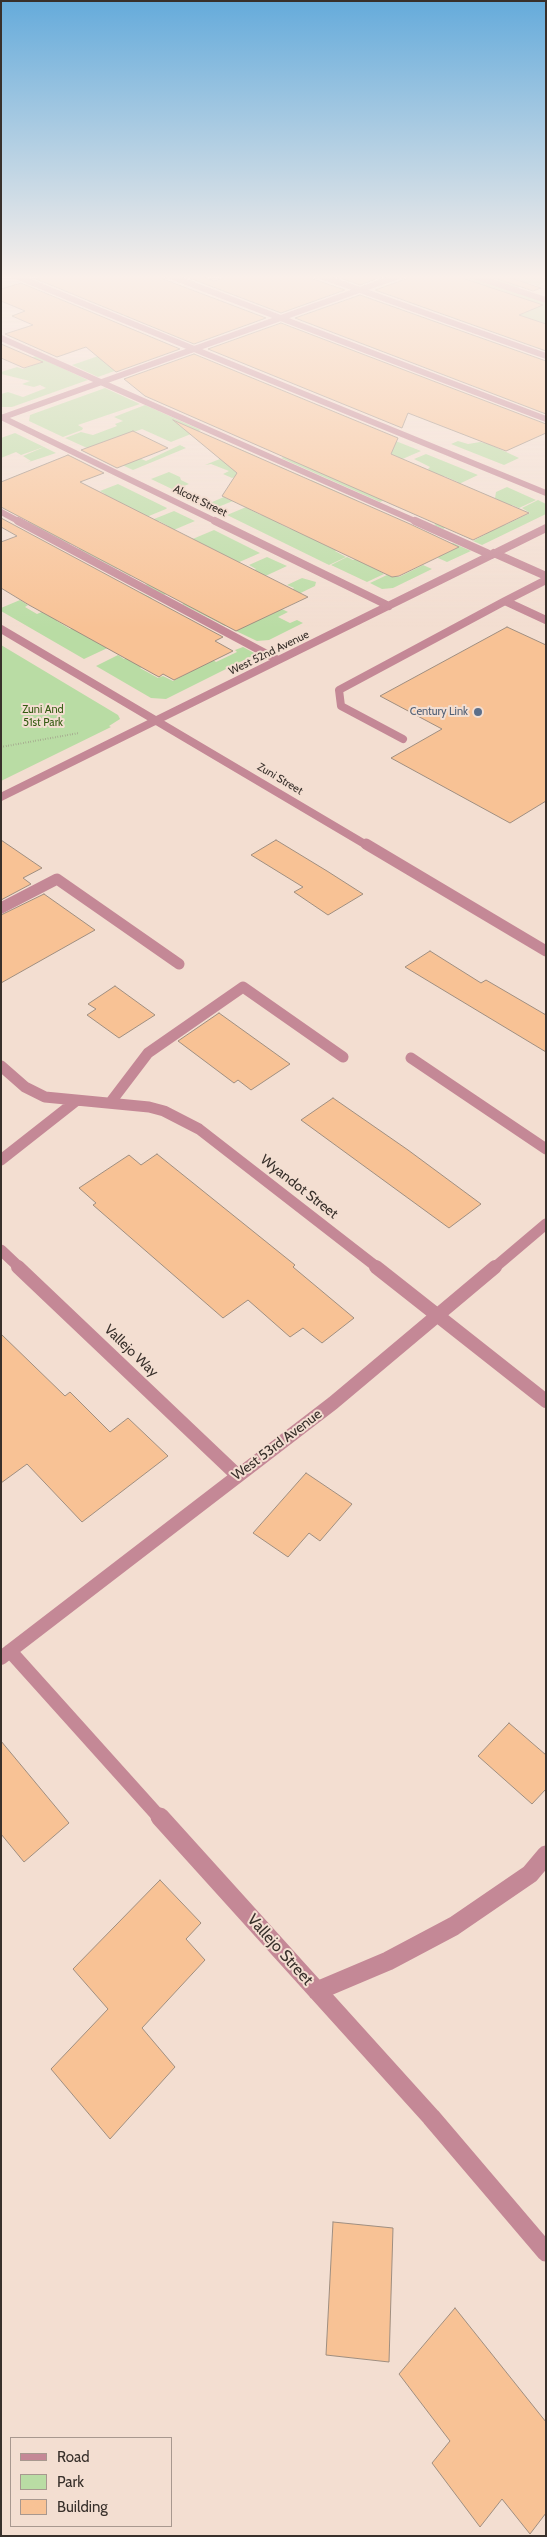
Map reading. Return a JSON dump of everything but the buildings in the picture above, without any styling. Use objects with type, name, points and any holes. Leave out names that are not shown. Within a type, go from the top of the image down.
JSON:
[{"type":"street","points":[[1,418],[72,392]]},
{"type":"street","points":[[125,392],[546,578]]},
{"type":"street","points":[[299,392],[546,494]]},
{"type":"street","points":[[476,392],[546,419]]},
{"type":"street","name":"Alcott Street","points":[[1,418],[389,606]]},
{"type":"street","points":[[1,512],[278,660]]},
{"type":"street","name":"West 52nd Avenue","points":[[1,797],[546,528]]},
{"type":"street","points":[[402,739],[341,706],[339,690],[546,578]]},
{"type":"street","points":[[505,601],[546,620]]},
{"type":"street","name":"Zuni Street","points":[[1,629],[546,952]]},
{"type":"street","points":[[1,908],[57,879],[179,964]]},
{"type":"street","points":[[110,1103],[148,1053],[242,987],[343,1057]]},
{"type":"street","points":[[411,1058],[546,1149]]},
{"type":"street","name":"Wyandot Street","points":[[1,1066],[25,1087],[45,1097],[131,1104],[164,1111],[199,1129],[221,1144],[546,1401]]},
{"type":"street","points":[[1,1160],[76,1101]]},
{"type":"street","name":"West 53rd Avenue","points":[[6,1654],[333,1403],[546,1224]]},
{"type":"street","name":"Vallejo Way","points":[[1,1250],[237,1475]]},
{"type":"street","name":"Vallejo Street","points":[[6,1654],[431,2117],[546,2252]]},
{"type":"street","points":[[317,1991],[388,1961],[454,1926],[530,1874],[546,1855]]},
{"type":"path","points":[[1,747],[82,732]]},
{"type":"green space","points":[[9,392],[23,397],[35,392],[53,392],[12,407],[1,407],[1,394]]},
{"type":"green space","points":[[93,392],[115,392],[140,404],[78,425],[83,428],[82,430],[63,437],[29,421],[30,415]]},
{"type":"green space","points":[[145,405],[201,430],[171,442],[142,429],[123,436],[98,453],[65,438],[81,432],[93,435],[117,426],[115,424],[123,421],[114,417]]},
{"type":"green space","points":[[15,433],[44,447],[21,455],[16,452],[1,458],[1,438]]},
{"type":"green space","points":[[378,434],[421,451],[384,467],[403,482],[429,470],[430,467],[414,459],[426,454],[478,475],[459,484],[476,510],[498,500],[495,498],[496,492],[507,487],[536,500],[519,508],[512,505],[488,518],[505,525],[530,513],[522,508],[538,500],[546,504],[546,514],[482,545],[473,541],[486,534],[455,523],[443,529],[434,525],[445,519],[454,484],[458,482],[444,476],[380,502],[281,458],[311,446]]},
{"type":"green space","points":[[458,441],[468,444],[480,442],[489,444],[519,458],[504,465],[451,444]]},
{"type":"green space","points":[[180,445],[186,448],[133,470],[122,465],[139,458],[146,461]]},
{"type":"green space","points":[[44,447],[56,453],[26,463],[31,461],[23,456]]},
{"type":"green space","points":[[242,450],[256,456],[238,463],[252,471],[271,463],[299,475],[236,502],[233,501],[213,509],[205,505],[224,497],[230,500],[234,499],[240,475],[232,478],[223,474],[229,471],[211,464],[205,465]]},
{"type":"green space","points":[[169,472],[189,484],[174,490],[151,479]]},
{"type":"green space","points":[[311,480],[356,500],[355,503],[280,524],[290,529],[412,537],[425,531],[436,536],[381,572],[384,574],[367,582],[331,565],[347,557],[353,560],[358,558],[358,541],[335,551],[346,557],[329,565],[227,515],[263,500],[251,510],[261,515],[266,513],[290,489]]},
{"type":"green space","points":[[118,484],[167,508],[83,543],[69,544],[27,522],[105,494],[100,491]]},
{"type":"green space","points":[[174,511],[195,521],[131,548],[158,552],[117,569],[78,549],[103,538],[168,526],[159,521],[154,523],[154,519]]},
{"type":"green space","points":[[214,530],[260,553],[164,595],[145,585],[172,573],[157,564],[130,576],[119,570]]},
{"type":"green space","points":[[453,543],[471,551],[447,562],[438,558],[443,548]]},
{"type":"green space","points":[[267,557],[287,566],[244,586],[292,590],[294,588],[287,585],[302,578],[316,582],[315,586],[249,618],[245,616],[225,626],[182,604],[256,569],[249,565]]},
{"type":"green space","points":[[423,565],[432,569],[393,588],[382,589],[370,583],[387,575],[399,577]]},
{"type":"green space","points":[[140,592],[152,598],[138,605],[131,637],[84,659],[1,611],[1,608],[20,600],[28,605],[25,607],[37,614],[51,608],[67,617],[57,621],[70,629],[97,617]],"holes":[[[82,634],[129,636],[105,647]]]},
{"type":"green space","points":[[280,608],[288,612],[278,617],[290,623],[297,620],[303,623],[269,640],[257,641],[236,631]]},
{"type":"green space","name":"Zuni And 51st Park","points":[[1,645],[118,715],[120,719],[109,726],[111,727],[1,781]]},
{"type":"green space","points":[[243,647],[256,654],[166,699],[151,698],[96,666],[118,655],[124,659],[130,656],[145,665],[140,668],[158,678],[163,676],[173,681],[213,660],[216,662],[237,652],[235,650]]},
{"type":"place","name":"Century Link","points":[[478,712]]}]
